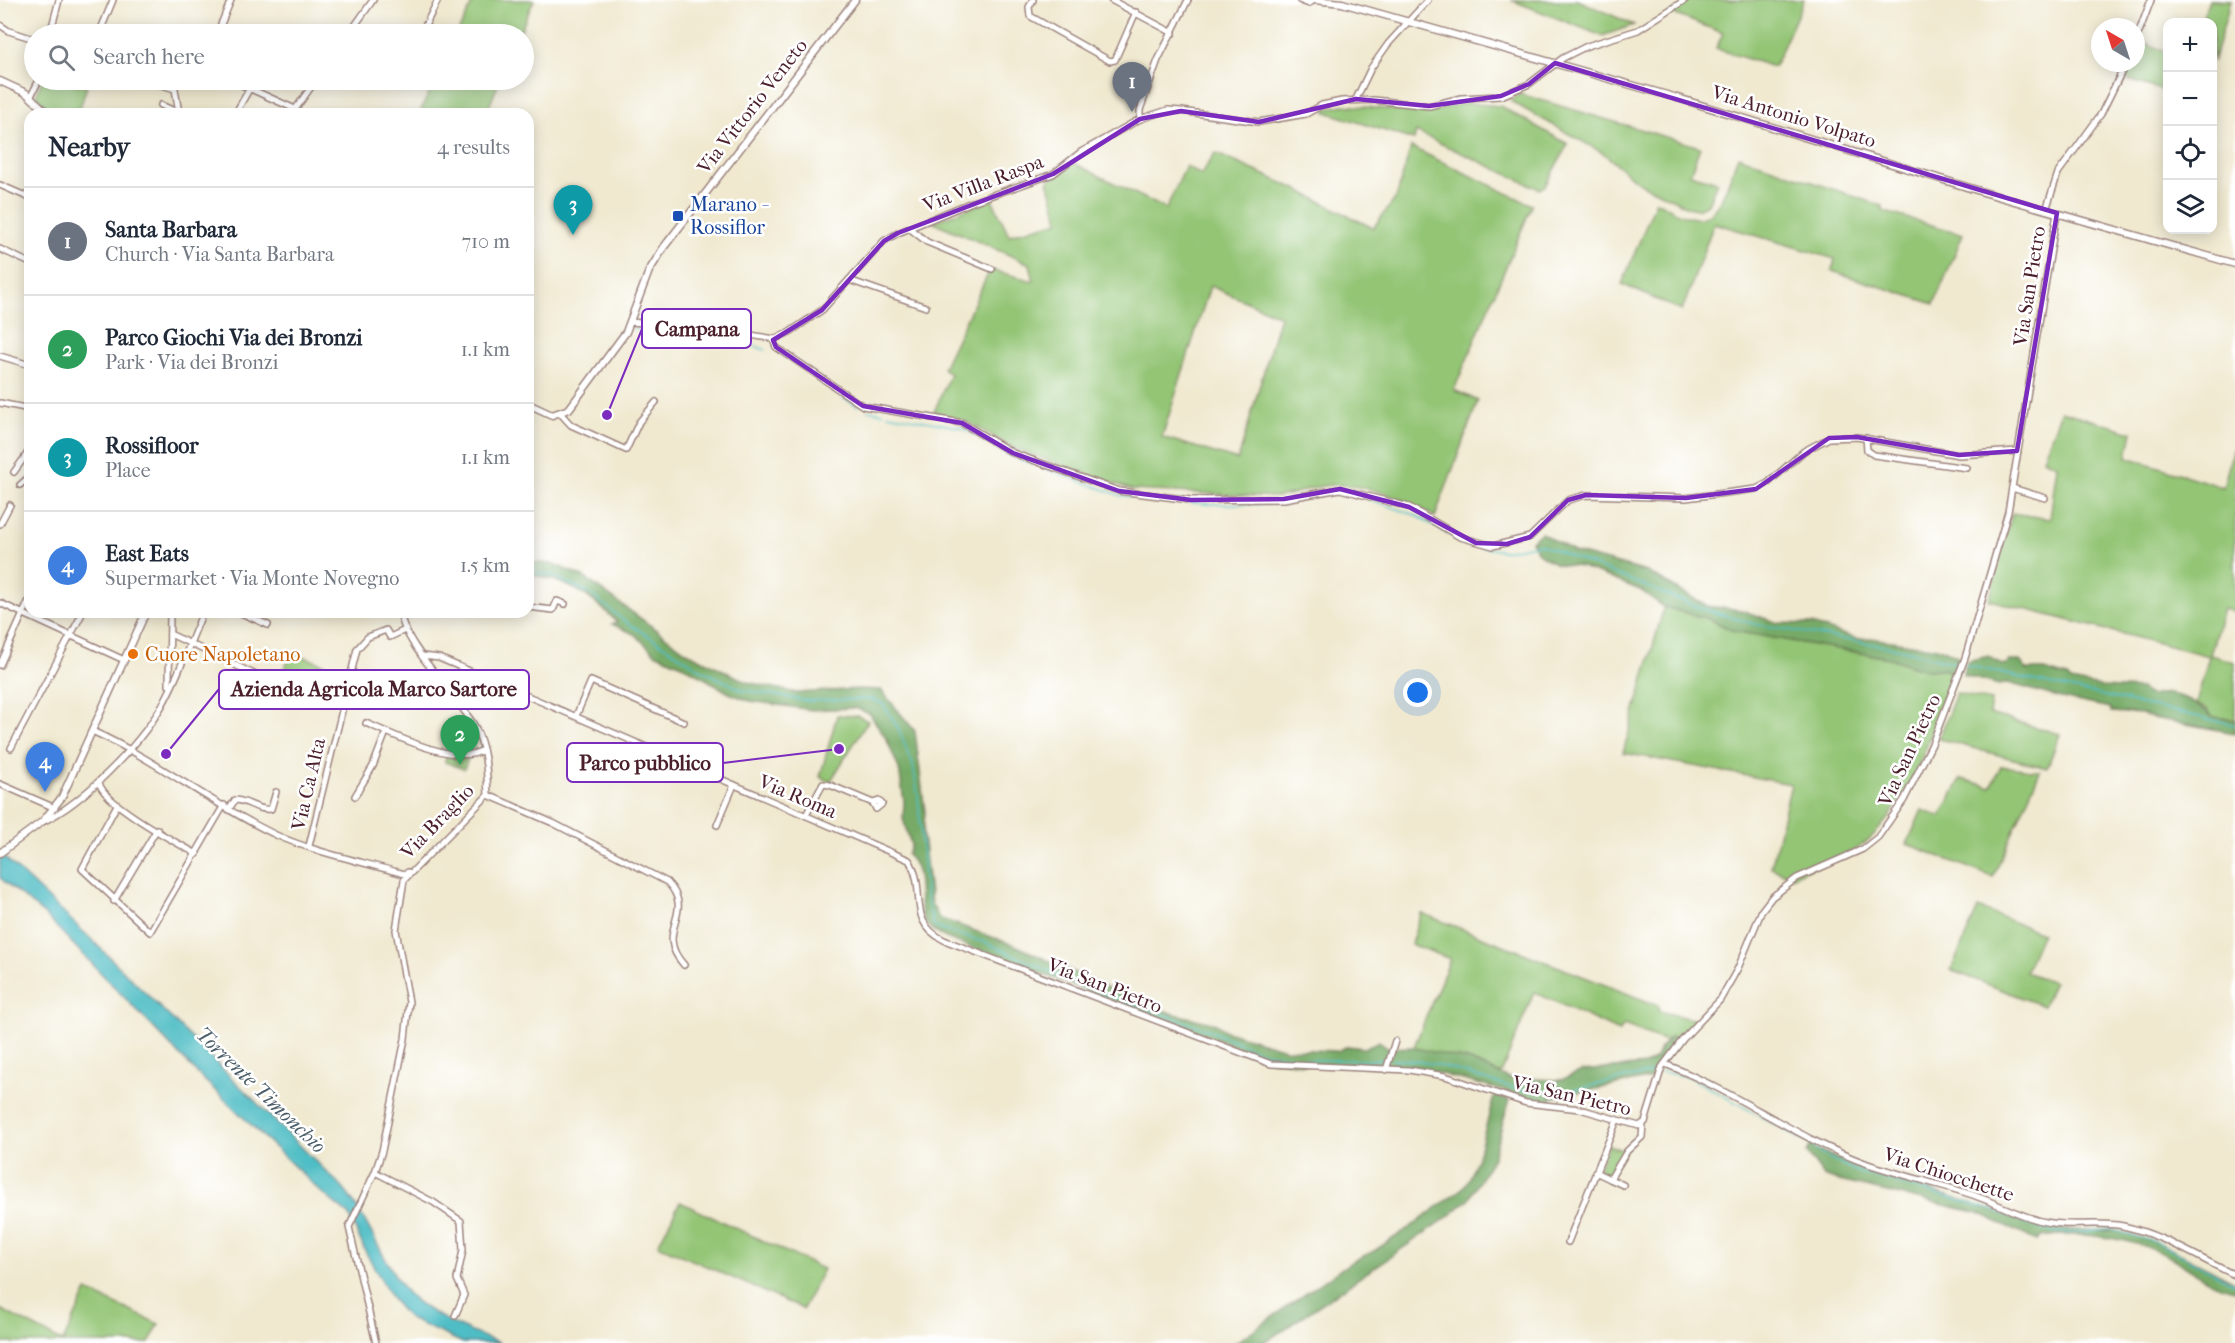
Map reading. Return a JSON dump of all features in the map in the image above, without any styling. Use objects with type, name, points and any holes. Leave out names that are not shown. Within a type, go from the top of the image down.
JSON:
[{"type":"street","points":[[53,24],[59,0]]},
{"type":"street","points":[[103,24],[113,0]]},
{"type":"street","points":[[221,24],[231,0]]},
{"type":"street","points":[[356,24],[373,0]]},
{"type":"street","points":[[427,24],[438,0]]},
{"type":"street","name":"Via Vittorio Veneto","points":[[561,414],[569,409],[597,374],[630,322],[649,271],[664,247],[855,0]]},
{"type":"street","points":[[1034,0],[1029,7],[1030,16],[1110,61],[1115,60],[1136,12]]},
{"type":"street","points":[[1111,0],[1173,33]]},
{"type":"street","points":[[1140,119],[1140,111],[1154,71],[1188,0]]},
{"type":"street","name":"Via Antonio Volpato","points":[[1300,0],[1308,3],[1314,0],[1340,2],[1409,21],[2235,264]]},
{"type":"street","points":[[1356,99],[1382,52],[1428,0]]},
{"type":"street","name":"Via Villa Raspa","points":[[772,340],[790,332],[822,310],[884,241],[909,228],[1053,174],[1082,152],[1140,119],[1168,110],[1259,122],[1306,114],[1322,105],[1356,99],[1429,106],[1461,98],[1501,96],[1529,84],[1556,63],[1587,46],[1638,30],[1685,0]]},
{"type":"street","points":[[2144,18],[2151,0]]},
{"type":"street","points":[[0,25],[24,36]]},
{"type":"street","points":[[2046,210],[2058,173],[2101,114],[2122,72]]},
{"type":"street","points":[[0,81],[14,85],[31,96],[43,108]]},
{"type":"street","points":[[31,96],[34,90]]},
{"type":"street","points":[[175,90],[180,108]]},
{"type":"street","points":[[238,108],[249,90]]},
{"type":"street","points":[[254,90],[287,108]]},
{"type":"street","points":[[297,108],[309,90]]},
{"type":"street","points":[[161,105],[168,108]]},
{"type":"street","points":[[0,185],[24,195]]},
{"type":"street","name":"Via San Pietro","points":[[944,940],[1271,1064],[1387,1067],[1445,1076],[1526,1103],[1580,1109],[1642,1124],[1663,1066],[1683,1039],[1720,1000],[1738,968],[1762,910],[1772,897],[1797,878],[1863,849],[1878,837],[1893,819],[1932,744],[1965,658],[2008,512],[2057,213]]},
{"type":"street","points":[[909,228],[927,242],[992,269]]},
{"type":"street","points":[[0,249],[24,259]]},
{"type":"street","points":[[849,280],[926,308]]},
{"type":"street","points":[[630,322],[708,328],[772,340],[776,347],[863,405],[962,423],[1013,453],[1119,491],[1191,500],[1284,500],[1340,489],[1409,507],[1460,537],[1493,546],[1530,537],[1568,500],[1586,495],[1686,498],[1756,489],[1768,483],[1804,451],[1829,438],[1866,438],[1959,455],[2017,451]]},
{"type":"street","points":[[0,356],[24,363]]},
{"type":"street","points":[[534,407],[544,413],[561,414],[565,420],[580,429],[626,450],[639,422],[656,402]]},
{"type":"street","points":[[0,403],[24,408]]},
{"type":"street","points":[[1866,438],[1867,450],[1874,455],[1967,468]]},
{"type":"street","points":[[14,472],[24,459]]},
{"type":"street","points":[[20,485],[24,481]]},
{"type":"street","points":[[2012,488],[2043,498]]},
{"type":"street","points":[[0,524],[10,504]]},
{"type":"street","points":[[534,608],[553,610],[557,601],[565,604]]},
{"type":"street","points":[[0,603],[23,614],[3,650],[0,665]]},
{"type":"street","points":[[32,618],[124,660]]},
{"type":"street","points":[[11,748],[80,618]]},
{"type":"street","points":[[1,853],[43,821],[55,808],[143,618]]},
{"type":"street","points":[[169,689],[170,618]]},
{"type":"street","points":[[43,821],[54,816],[99,782],[159,710],[200,618]]},
{"type":"street","points":[[252,618],[268,625]]},
{"type":"street","name":"Via Braglio","points":[[376,1343],[350,1236],[351,1222],[358,1204],[375,1172],[389,1119],[409,1002],[396,930],[404,880],[409,872],[488,795],[483,750],[476,728],[405,630],[401,618]]},
{"type":"street","name":"Via Ca Alta","points":[[309,846],[357,649],[368,637],[386,630],[390,637],[405,630]]},
{"type":"street","points":[[170,634],[256,675]]},
{"type":"street","name":"Via Roma","points":[[423,656],[439,658],[909,860],[916,879],[922,922],[934,935],[944,940]]},
{"type":"street","points":[[576,716],[591,681],[684,722]]},
{"type":"street","points":[[366,723],[442,752],[466,756],[483,750]]},
{"type":"street","points":[[92,731],[129,747],[226,807],[279,836],[404,874],[409,872]]},
{"type":"street","points":[[355,796],[373,766],[386,732]]},
{"type":"street","points":[[99,782],[100,788],[117,805],[197,854]]},
{"type":"street","points":[[806,815],[824,782],[873,803]]},
{"type":"street","points":[[0,784],[55,808]]},
{"type":"street","points":[[717,825],[734,785]]},
{"type":"street","points":[[117,805],[82,869],[150,932],[226,807],[239,800],[257,808],[271,809],[276,792]]},
{"type":"street","points":[[488,795],[553,823],[667,882],[677,892],[679,907],[671,940],[673,953],[684,966]]},
{"type":"street","points":[[114,901],[157,829]]},
{"type":"street","points":[[1387,1067],[1395,1041]]},
{"type":"street","name":"Via Chiocchette","points":[[1663,1066],[1698,1077],[1810,1139],[1868,1164],[1975,1196],[2041,1221],[2110,1224],[2140,1231],[2172,1243],[2235,1275]]},
{"type":"street","points":[[1568,1242],[1617,1119]]},
{"type":"street","points":[[1610,1179],[1627,1151],[1641,1137],[1642,1124]]},
{"type":"street","points":[[375,1172],[433,1202],[461,1221],[463,1250],[457,1279],[464,1295],[455,1316]]},
{"type":"street","points":[[1595,1172],[1623,1185]]},
{"type":"highlighted area","points":[[1555,63],[2057,213],[2017,451],[1959,455],[1857,437],[1829,438],[1756,489],[1686,498],[1586,495],[1568,500],[1530,537],[1507,544],[1476,543],[1409,507],[1340,489],[1284,499],[1191,500],[1119,491],[1013,453],[962,423],[863,406],[776,347],[773,340],[822,310],[884,241],[898,233],[1053,174],[1140,119],[1181,111],[1259,122],[1356,99],[1429,106],[1501,96],[1529,84]]},
{"type":"green space","points":[[474,0],[534,0],[523,24],[462,24]]},
{"type":"green space","points":[[1511,0],[1578,0],[1634,25],[1602,36]]},
{"type":"green space","points":[[1691,0],[1804,0],[1774,67],[1716,49],[1723,33],[1671,13]]},
{"type":"green space","points":[[2209,0],[2231,0],[2217,48],[2217,18],[2202,18]]},
{"type":"green space","points":[[2145,43],[2163,50],[2163,91],[2123,78],[2125,72],[2145,72]]},
{"type":"green space","points":[[38,90],[86,90],[80,108],[47,108],[36,95]]},
{"type":"green space","points":[[430,90],[496,90],[488,108],[422,108]]},
{"type":"green space","points":[[1520,94],[1700,147],[1690,174],[1717,182],[1708,204],[1697,209],[1688,207],[1638,182],[1603,153],[1510,101]]},
{"type":"green space","points":[[1467,103],[1500,106],[1568,144],[1545,186],[1539,189],[1416,132],[1414,140],[1326,112],[1326,109],[1343,105],[1422,112]]},
{"type":"green space","points":[[1411,147],[1532,205],[1454,390],[1478,401],[1435,517],[1410,503],[1352,486],[1323,486],[1277,497],[1132,490],[1013,448],[968,422],[934,412],[950,374],[943,368],[990,270],[1034,281],[1030,264],[933,222],[992,199],[1009,235],[1059,221],[1048,181],[1074,163],[1166,209],[1186,166],[1201,175],[1215,153],[1296,189],[1373,228],[1396,198]],"holes":[[[1210,286],[1280,316],[1238,460],[1162,437]]]},
{"type":"green space","points":[[1738,156],[1882,206],[1882,211],[1963,234],[1934,304],[1832,271],[1835,259],[1714,223],[1682,311],[1622,284],[1656,201],[1685,216],[1704,217],[1718,204]]},
{"type":"green space","points":[[2061,411],[2132,432],[2127,457],[2223,487],[2235,444],[2235,612],[2223,609],[2210,655],[2235,662],[2235,720],[2213,717],[2206,708],[2196,704],[2209,656],[1989,600],[2012,513],[2050,519],[2057,465],[2043,459]]},
{"type":"green space","points":[[1541,533],[1574,552],[1647,572],[1707,606],[1741,610],[1778,623],[1812,624],[1857,639],[1871,638],[1944,649],[1959,657],[1953,674],[1944,669],[1925,670],[1890,658],[1734,631],[1709,619],[1664,607],[1640,590],[1582,567],[1557,564],[1547,559],[1538,553],[1531,541]]},
{"type":"green space","points":[[534,562],[554,564],[585,578],[687,652],[747,682],[797,693],[881,690],[915,731],[925,812],[923,835],[931,903],[939,918],[1017,946],[1123,995],[1171,1013],[1216,1024],[1226,1031],[1285,1049],[1337,1051],[1348,1046],[1364,1048],[1379,1041],[1389,1048],[1411,1047],[1468,1060],[1509,1078],[1561,1080],[1582,1071],[1645,1065],[1656,1058],[1660,1048],[1672,1036],[1676,1041],[1663,1056],[1652,1078],[1550,1098],[1551,1101],[1536,1100],[1416,1067],[1303,1064],[1271,1060],[950,940],[938,934],[923,919],[917,871],[907,855],[911,845],[903,819],[904,802],[899,769],[886,738],[870,714],[855,708],[812,710],[750,701],[729,693],[686,667],[655,653],[634,634],[612,624],[617,622],[587,596],[555,580],[534,575]]},
{"type":"green space","points":[[1664,607],[1709,619],[1734,631],[1890,658],[1925,670],[1944,669],[1953,674],[1942,698],[1918,768],[1902,798],[1882,826],[1860,847],[1793,877],[1771,868],[1791,784],[1623,753]]},
{"type":"green space","points":[[291,652],[331,667],[337,674],[347,673],[349,676],[344,699],[282,675]]},
{"type":"green space","points":[[1989,656],[2002,665],[2007,665],[2009,661],[2020,661],[2027,670],[2044,670],[2067,677],[2071,681],[2101,687],[2141,689],[2151,696],[2176,695],[2193,702],[2213,717],[2235,720],[2235,733],[2142,714],[2111,712],[2110,708],[2061,698],[2008,683],[1999,685],[1963,675],[1967,661]]},
{"type":"green space","points":[[1956,693],[1991,701],[1989,714],[2060,734],[2047,768],[1939,739]]},
{"type":"green space","points":[[837,715],[858,716],[868,721],[830,782],[820,777]]},
{"type":"green space","points":[[446,757],[468,759],[464,769],[445,762]]},
{"type":"green space","points":[[2001,766],[2040,771],[1993,877],[1907,844],[1922,810],[1940,817],[1961,779],[1991,787]]},
{"type":"green space","points":[[1978,908],[2042,933],[2025,972],[2054,982],[2043,1006],[1951,970]]},
{"type":"green space","points":[[1421,913],[1659,1006],[1658,1011],[1696,1020],[1676,1041],[1672,1036],[1665,1041],[1624,1025],[1619,1031],[1534,992],[1501,1074],[1468,1060],[1413,1049],[1450,959],[1411,944]]},
{"type":"green space","points":[[1494,1096],[1509,1100],[1493,1158],[1468,1200],[1444,1220],[1264,1343],[1235,1343],[1351,1262],[1374,1251],[1415,1224],[1465,1186],[1477,1160]]},
{"type":"green space","points":[[1608,1145],[1625,1151],[1609,1175],[1598,1170]]},
{"type":"green space","points":[[1810,1146],[1849,1164],[2049,1229],[2118,1231],[2161,1244],[2235,1282],[2235,1290],[2210,1282],[2158,1252],[2126,1241],[2091,1236],[2057,1235],[2041,1237],[2037,1241],[1979,1213],[1835,1180],[1824,1176],[1807,1153]]},
{"type":"green space","points":[[680,1202],[823,1269],[803,1309],[658,1245]]},
{"type":"green space","points":[[87,1291],[159,1324],[149,1343],[0,1343],[0,1309],[63,1342]]},
{"type":"water","points":[[3,856],[90,938],[341,1186],[359,1211],[404,1289],[412,1298],[434,1314],[500,1343],[463,1343],[409,1319],[392,1299],[366,1253],[349,1215],[321,1192],[198,1074],[46,916],[0,878],[0,858]]},
{"type":"waterway","points":[[633,329],[650,331]]},
{"type":"waterway","points":[[653,331],[679,332]]},
{"type":"waterway","points":[[685,332],[735,338],[765,350]]},
{"type":"waterway","points":[[843,398],[858,406]]},
{"type":"waterway","points":[[868,410],[883,413]]},
{"type":"waterway","points":[[888,414],[963,428],[1010,456],[1122,496],[1206,504],[1283,504],[1325,494]]},
{"type":"waterway","points":[[1330,493],[1349,494]]},
{"type":"waterway","points":[[1366,498],[1415,515],[1466,544],[1503,551],[1540,544],[1700,608],[1754,624],[1895,648],[1960,664]]},
{"type":"waterway","points":[[534,573],[550,575],[589,593],[623,620],[702,670],[742,690],[808,701],[871,699],[883,704],[898,728],[913,765],[918,796],[926,896],[933,924],[939,929],[984,942],[1089,989],[1206,1029],[1261,1052],[1311,1060],[1388,1060]]},
{"type":"waterway","points":[[1965,665],[2235,725]]},
{"type":"waterway","points":[[1392,1060],[1427,1063],[1514,1088],[1547,1092],[1579,1089],[1658,1072]]},
{"type":"waterway","points":[[1662,1072],[1690,1077],[1810,1144],[1821,1154],[1858,1172],[1996,1211],[2046,1231],[2069,1233],[2111,1229],[2156,1242],[2235,1284]]},
{"type":"place","name":"Santa Barbara","points":[[1132,112]]},
{"type":"place","name":"Marano - Rossiflor","points":[[678,216]]},
{"type":"place","name":"Rossifloor","points":[[573,235]]},
{"type":"place","name":"Campana","points":[[607,415]]},
{"type":"place","name":"Cuore Napoletano","points":[[133,654]]},
{"type":"place","name":"Parco pubblico","points":[[839,749]]},
{"type":"place","name":"Azienda Agricola Marco Sartore","points":[[166,754]]},
{"type":"place","name":"Parco Giochi Via dei Bronzi","points":[[460,765]]},
{"type":"place","name":"East Eats","points":[[45,792]]},
{"type":"water label","name":"Torrente Timonchio","points":[[261,1090]]}]
